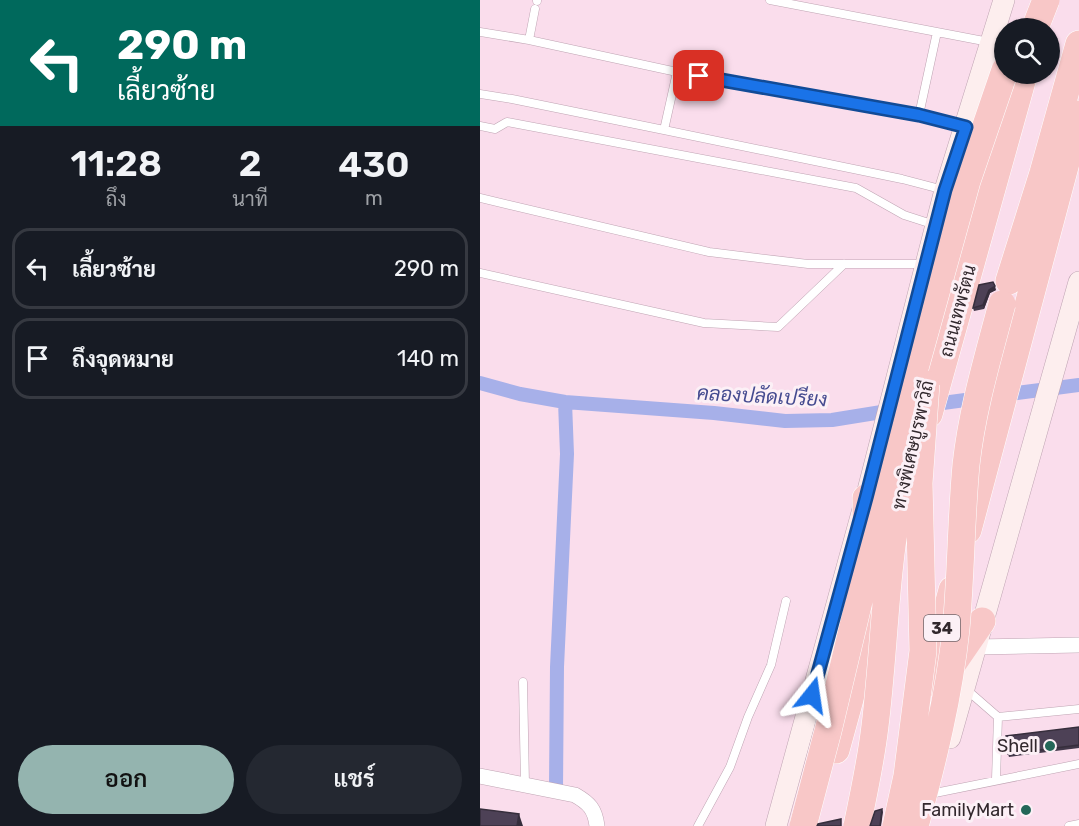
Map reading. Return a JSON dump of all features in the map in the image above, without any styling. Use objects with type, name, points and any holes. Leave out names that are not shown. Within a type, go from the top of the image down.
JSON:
[{"type":"highway","points":[[915,826],[938,739],[950,673],[959,585],[966,464],[980,385],[1079,44]]},
{"type":"highway","points":[[803,826],[912,379],[968,181],[1000,84]]},
{"type":"highway","name":"ทางพิเศษบูรพาวิถี","points":[[856,826],[875,728],[892,538],[900,496],[931,388],[980,185],[1014,84]]},
{"type":"highway","name":"ถนนเทพรัตน","points":[[815,826],[923,436],[931,388],[1021,84]]},
{"type":"highway","name":"34","points":[[886,826],[920,711],[1079,114]]},
{"type":"highway","points":[[896,826],[907,776],[923,651],[919,483],[931,388]]},
{"type":"highway","points":[[866,498],[867,637]]},
{"type":"highway","points":[[920,711],[982,621]]},
{"type":"main road","points":[[776,826],[882,440],[945,190],[993,42],[1004,0]]},
{"type":"main road","name":"34","points":[[925,826],[1079,282]]},
{"type":"street","points":[[975,647],[1079,645]]},
{"type":"street","points":[[480,776],[575,795],[593,808],[597,826]]},
{"type":"lane","points":[[770,0],[993,42]]},
{"type":"lane","points":[[529,40],[536,3]]},
{"type":"lane","points":[[480,32],[529,40],[676,72],[919,115],[966,127]]},
{"type":"lane","points":[[919,115],[937,32]]},
{"type":"lane","points":[[664,130],[676,72]]},
{"type":"lane","points":[[480,94],[902,179],[945,190]]},
{"type":"lane","points":[[480,126],[495,129],[507,122],[856,188],[904,214],[936,225]]},
{"type":"lane","points":[[480,198],[709,252],[808,264],[927,264]]},
{"type":"lane","points":[[480,273],[704,323],[778,327],[844,264]]},
{"type":"lane","points":[[698,826],[730,767],[748,717],[771,665],[786,601]]},
{"type":"lane","points":[[523,682],[525,784]]},
{"type":"lane","points":[[963,687],[998,717],[1079,709]]},
{"type":"lane","points":[[996,779],[998,717]]},
{"type":"lane","points":[[935,793],[1079,764]]},
{"type":"lane","points":[[1069,826],[1079,825]]},
{"type":"building","points":[[993,282],[995,286],[989,290],[983,305],[973,308],[979,285]]},
{"type":"building","points":[[1079,727],[1079,745],[1008,754],[1006,736]]},
{"type":"building","points":[[480,809],[519,814],[517,826],[480,826]]},
{"type":"building","points":[[882,809],[880,826],[870,826],[875,811]]},
{"type":"building","points":[[841,819],[841,826],[817,826],[818,824]]},
{"type":"waterway","name":"คลองปลัดเปรียง","points":[[480,383],[520,394],[565,402],[714,413],[785,421],[832,420],[894,410]]},
{"type":"waterway","name":"คลองปลัดเปรียง","points":[[1002,395],[1079,385]]},
{"type":"waterway","name":"คลองปลัดเปรียง","points":[[928,405],[980,398]]},
{"type":"waterway","points":[[556,788],[557,667],[567,454],[565,402]]},
{"type":"place","name":"Shell","points":[[1050,746]]},
{"type":"place","name":"FamilyMart","points":[[1026,810]]},
{"type":"route","points":[[699,76],[919,115],[966,127],[945,190],[866,498],[812,695]]}]
